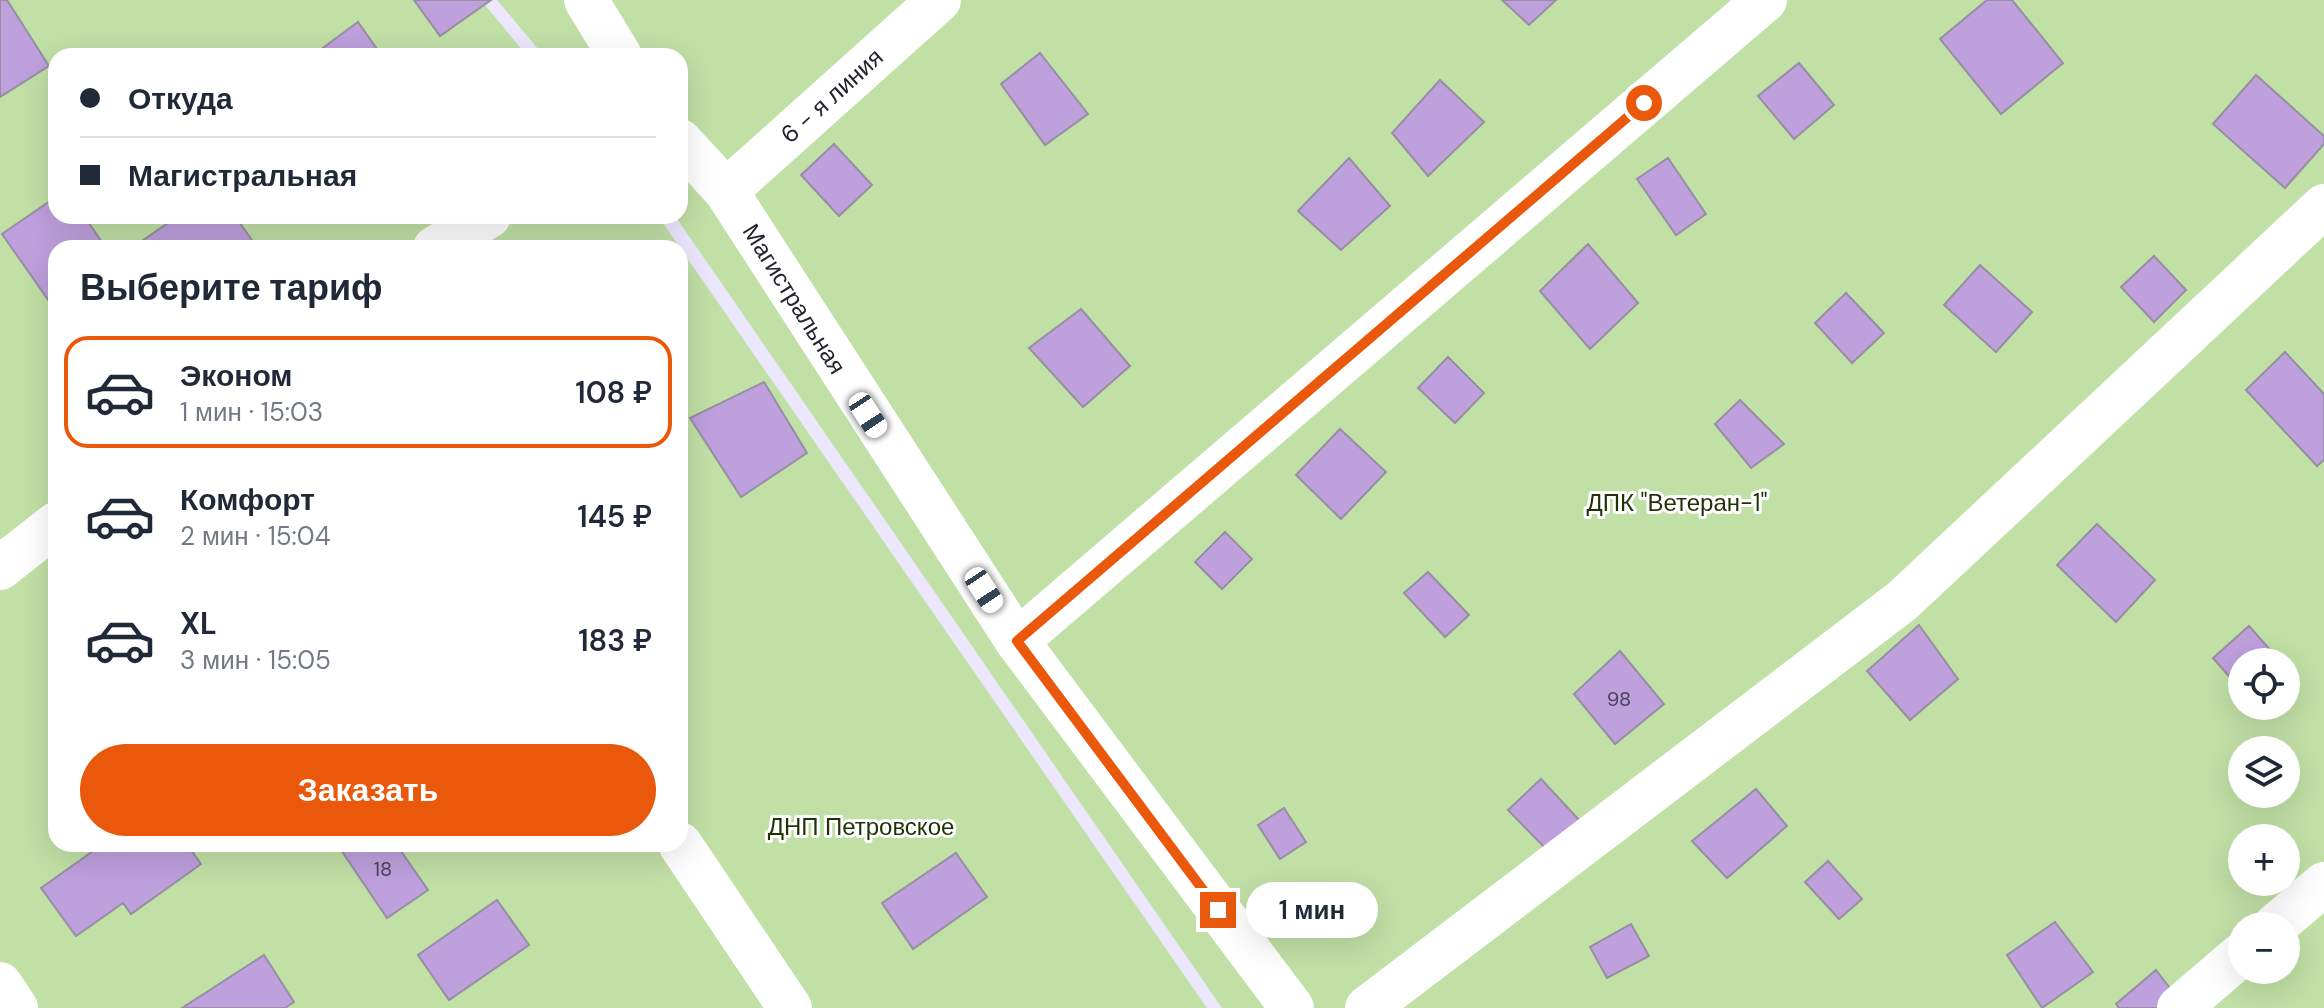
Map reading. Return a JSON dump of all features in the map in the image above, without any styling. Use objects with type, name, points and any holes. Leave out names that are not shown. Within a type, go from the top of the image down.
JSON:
[{"type":"street","points":[[586,0],[615,48]]},
{"type":"street","name":"6 - я линия","points":[[726,191],[939,0]]},
{"type":"street","points":[[1017,641],[1765,0]]},
{"type":"street","name":"Магистральная","points":[[688,150],[726,191],[1017,641],[1292,1008]]},
{"type":"street","points":[[1367,1008],[1902,601],[2324,206]]},
{"type":"street","points":[[448,240],[476,224]]},
{"type":"street","points":[[0,568],[48,530]]},
{"type":"street","points":[[685,852],[790,1008]]},
{"type":"street","points":[[2291,912],[2324,884]]},
{"type":"street","points":[[2179,1008],[2228,966]]},
{"type":"street","points":[[0,984],[16,1008]]},
{"type":"green space","name":"ДНП Петровское","points":[[0,0],[481,0],[520,48],[48,48],[48,224],[664,224],[675,240],[48,240],[48,852],[688,852],[688,259],[1207,1008],[0,1008]]},
{"type":"green space","name":"ДПК \"Ветеран-1\"","points":[[497,0],[2324,0],[2324,1008],[1222,1008],[681,224],[688,224],[688,48],[537,48]]},
{"type":"building","points":[[0,0],[7,0],[48,67],[0,97]]},
{"type":"building","points":[[414,0],[491,0],[440,36]]},
{"type":"building","points":[[1502,0],[1556,0],[1529,25]]},
{"type":"building","points":[[1987,0],[2012,0],[2063,63],[2001,114],[1940,39]]},
{"type":"building","points":[[358,22],[376,48],[323,48]]},
{"type":"building","points":[[1040,53],[1088,114],[1045,145],[1001,84]]},
{"type":"building","points":[[1799,63],[1834,105],[1794,139],[1758,96]]},
{"type":"building","points":[[2256,75],[2324,136],[2324,144],[2285,188],[2213,124]]},
{"type":"building","points":[[1440,80],[1484,122],[1428,176],[1392,133]]},
{"type":"building","points":[[834,144],[872,185],[839,216],[801,175]]},
{"type":"building","points":[[1349,158],[1390,206],[1341,250],[1298,211]]},
{"type":"building","points":[[1668,158],[1706,214],[1676,235],[1637,179]]},
{"type":"building","points":[[48,202],[48,224],[90,224],[100,240],[48,240],[48,300],[2,234]]},
{"type":"building","points":[[166,224],[241,224],[252,240],[143,240]]},
{"type":"building","points":[[1588,244],[1638,303],[1590,349],[1540,291]]},
{"type":"building","points":[[2154,256],[2186,290],[2154,322],[2121,287]]},
{"type":"building","points":[[1980,265],[2032,312],[1996,352],[1944,305]]},
{"type":"building","points":[[1846,293],[1884,333],[1852,363],[1815,323]]},
{"type":"building","points":[[1081,309],[1130,366],[1083,407],[1029,348]]},
{"type":"building","points":[[2285,352],[2324,394],[2324,460],[2317,466],[2246,390]]},
{"type":"building","points":[[1448,357],[1484,393],[1455,423],[1418,388]]},
{"type":"building","points":[[764,382],[807,453],[741,497],[690,418]]},
{"type":"building","points":[[1740,400],[1784,444],[1751,468],[1715,424]]},
{"type":"building","points":[[1340,429],[1386,472],[1341,519],[1296,475]]},
{"type":"building","points":[[2097,524],[2155,580],[2116,622],[2057,565]]},
{"type":"building","points":[[1225,532],[1252,559],[1222,589],[1195,562]]},
{"type":"building","points":[[1428,572],[1469,615],[1445,637],[1404,593]]},
{"type":"building","points":[[1919,625],[1958,679],[1910,720],[1867,671]]},
{"type":"building","points":[[2249,626],[2269,648],[2228,648],[2228,675],[2213,658]]},
{"type":"building","points":[[1620,651],[1664,704],[1615,744],[1574,694]]},
{"type":"building","points":[[1541,779],[1580,821],[1548,851],[1508,810]]},
{"type":"building","points":[[1756,789],[1787,826],[1727,878],[1692,841]]},
{"type":"building","points":[[1284,808],[1306,842],[1280,859],[1258,825]]},
{"type":"building","points":[[92,852],[193,852],[201,864],[131,914],[123,903],[76,936],[41,888]]},
{"type":"building","points":[[342,852],[402,852],[428,890],[387,918]]},
{"type":"building","points":[[956,853],[987,897],[913,949],[882,903]]},
{"type":"building","points":[[1828,861],[1862,899],[1839,919],[1805,882]]},
{"type":"building","points":[[497,900],[529,945],[449,1000],[418,955]]},
{"type":"building","points":[[2055,922],[2093,972],[2042,1008],[2007,955]]},
{"type":"building","points":[[1631,924],[1649,956],[1607,978],[1590,947]]},
{"type":"building","points":[[264,955],[294,1002],[285,1008],[182,1008]]},
{"type":"building","points":[[2156,970],[2183,1005],[2179,1008],[2119,1008],[2116,1004]]},
{"type":"route","points":[[1218,910],[1017,641],[1644,103]]}]
